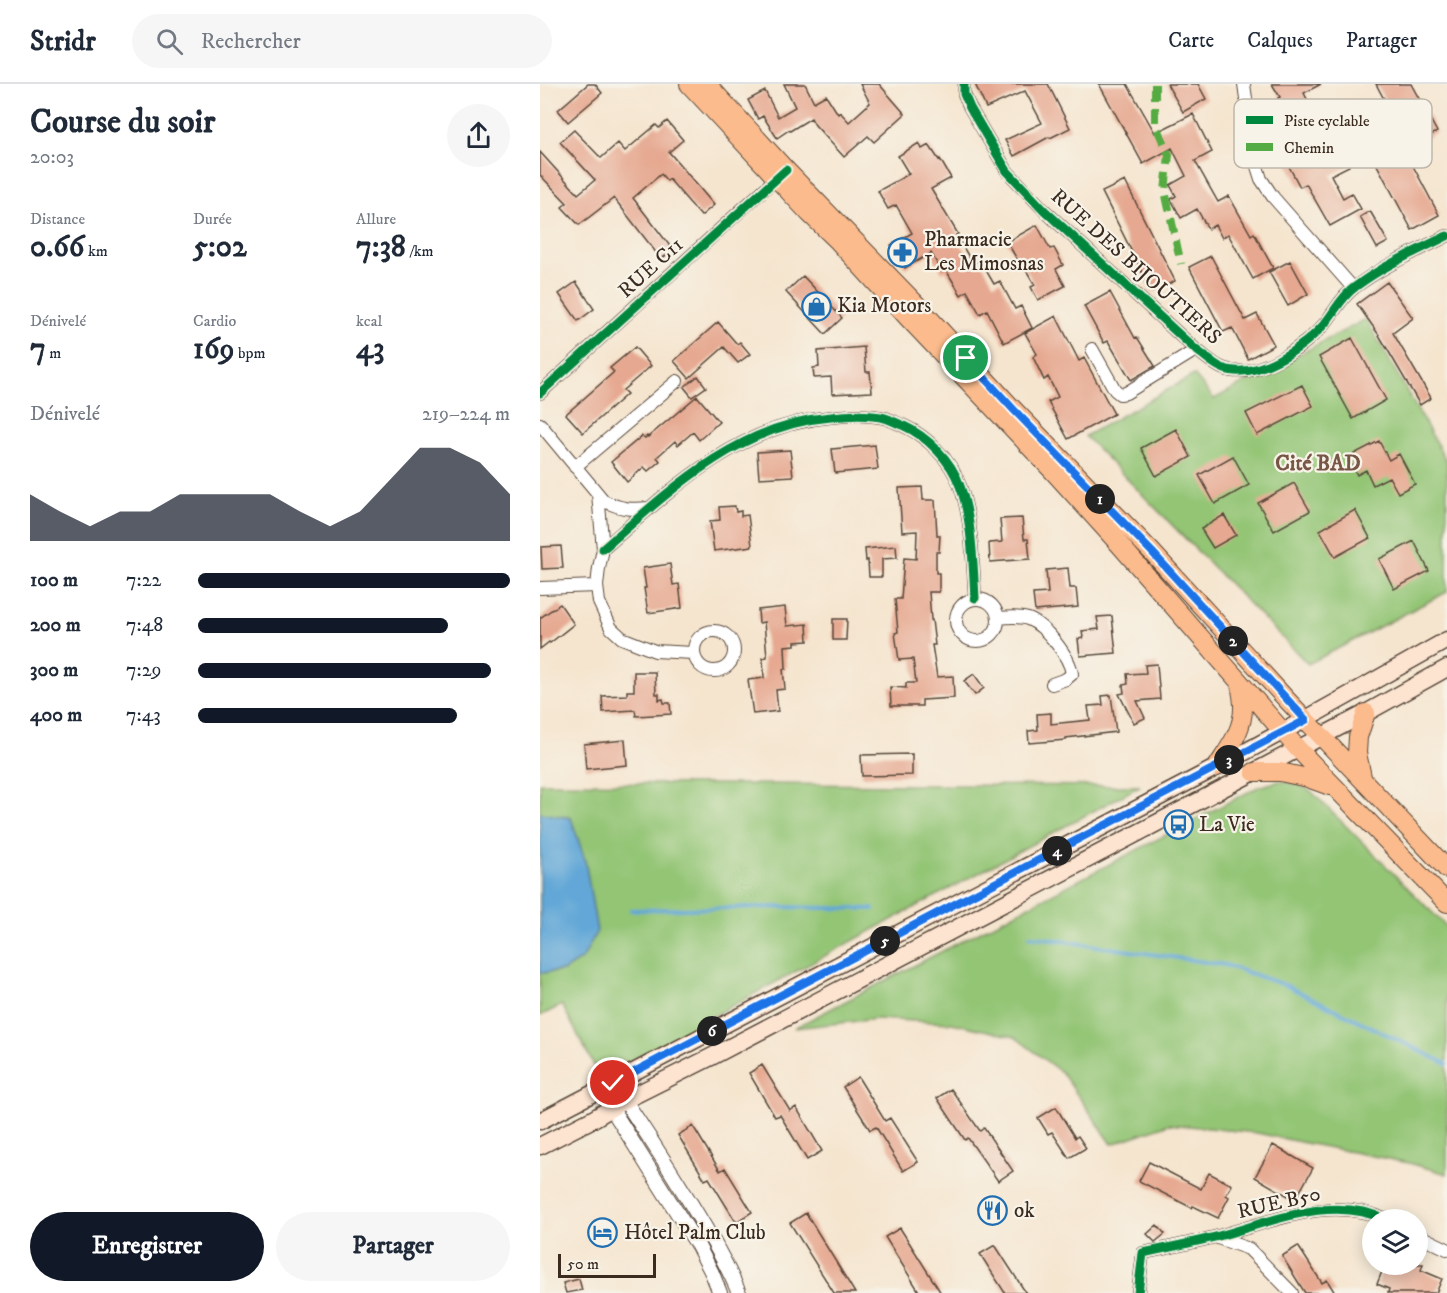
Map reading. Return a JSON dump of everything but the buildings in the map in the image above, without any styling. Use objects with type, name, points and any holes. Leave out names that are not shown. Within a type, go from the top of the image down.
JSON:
[{"type":"main road","points":[[689,84],[918,306],[1014,410],[1152,552],[1447,869]]},
{"type":"main road","points":[[707,84],[781,174],[809,213],[1052,470],[1298,749],[1447,903]]},
{"type":"main road","points":[[540,1121],[1306,720],[1447,640]]},
{"type":"main road","points":[[540,1146],[1298,749],[1447,668]]},
{"type":"main road","points":[[1395,669],[1406,690]]},
{"type":"main road","points":[[1217,767],[1231,746],[1242,721],[1244,705],[1240,683]]},
{"type":"main road","points":[[1362,778],[1358,737],[1366,713]]},
{"type":"main road","points":[[1254,772],[1280,772],[1335,787]]},
{"type":"street","name":"RUE DES BIJOUTIERS","points":[[964,84],[964,94],[970,108],[1007,171],[1044,210],[1196,350],[1222,368],[1246,371],[1260,368],[1287,355],[1309,340],[1353,288],[1447,236]]},
{"type":"street","points":[[1244,84],[1246,99]]},
{"type":"street","points":[[1258,168],[1261,179],[1273,197],[1353,288]]},
{"type":"street","name":"RUE C11","points":[[540,393],[781,174]]},
{"type":"street","points":[[1092,350],[1115,390],[1120,394],[1126,393],[1196,350]]},
{"type":"street","points":[[575,467],[676,381]]},
{"type":"street","points":[[603,549],[650,507],[738,444],[799,422],[822,417],[852,415],[885,418],[912,430],[932,445],[949,464],[960,486],[971,542],[975,598]]},
{"type":"street","points":[[540,424],[604,501],[632,510],[650,507]]},
{"type":"street","points":[[598,494],[603,549],[598,568],[597,586],[599,602],[611,628],[622,638],[655,651],[693,652]]},
{"type":"street","points":[[540,588],[597,586]]},
{"type":"street","points":[[975,598],[991,603],[999,618],[994,634],[979,642],[963,637],[956,622],[961,606],[975,598]]},
{"type":"street","points":[[999,618],[1028,619],[1040,627],[1064,653],[1071,666],[1072,674],[1052,684]]},
{"type":"street","points":[[606,1086],[698,1246],[720,1293]]},
{"type":"street","points":[[618,1104],[651,1140],[708,1232],[739,1293]]},
{"type":"street","name":"RUE B50","points":[[1138,1293],[1143,1253],[1215,1237],[1305,1212],[1337,1209],[1362,1212]]},
{"type":"street","points":[[1215,1237],[1249,1249],[1292,1293]]},
{"type":"street","points":[[1428,1240],[1447,1249]]},
{"type":"green space","name":"Cité BAD","points":[[1366,319],[1447,462],[1447,592],[1308,664],[1085,436],[1194,375],[1214,399]]},
{"type":"green space","points":[[1279,781],[1294,783],[1311,791],[1447,927],[1447,1174],[1409,1163],[1257,1133],[1169,1124],[1112,1144],[1062,1073],[1015,1037],[952,1023],[877,1019],[794,1028],[1258,787]]},
{"type":"green space","points":[[540,783],[1140,786],[600,1077],[562,1005],[540,1016],[540,973],[563,971],[571,818],[540,813]]},
{"type":"water","points":[[540,813],[571,818],[585,860],[597,931],[583,958],[563,971],[540,973]]},
{"type":"waterway","points":[[631,910],[781,907],[873,909]]},
{"type":"waterway","points":[[1030,936],[1225,965],[1285,985],[1447,1064]]},
{"type":"marked path","points":[[1155,84],[1155,124],[1169,155],[1165,191],[1181,264]]},
{"type":"cycle path","points":[[964,84],[964,94],[970,108],[1007,171],[1044,210],[1196,350],[1222,368],[1235,371],[1249,370],[1278,360],[1317,332],[1342,299],[1355,287],[1388,266],[1447,236]]},
{"type":"cycle path","points":[[540,393],[786,170]]},
{"type":"cycle path","points":[[603,549],[680,484],[707,464],[736,447],[766,432],[797,422],[865,415],[885,418],[911,430],[929,442],[951,467],[964,499],[973,556],[975,598]]},
{"type":"cycle path","points":[[1138,1293],[1143,1253],[1215,1237],[1300,1213],[1344,1209],[1362,1212]]},
{"type":"place","name":"Pharmacie Les Mimosnas","points":[[903,252]]},
{"type":"place","name":"Kia Motors","points":[[816,306]]},
{"type":"place","name":"La Vie","points":[[1178,825]]},
{"type":"place","name":"ok","points":[[993,1211]]},
{"type":"place","name":"Hôtel Palm Club","points":[[603,1233]]},
{"type":"district","name":"Cité BAD","points":[[1318,463]]},
{"type":"route","points":[[613,1083],[1306,720],[1152,552],[966,358]]}]
